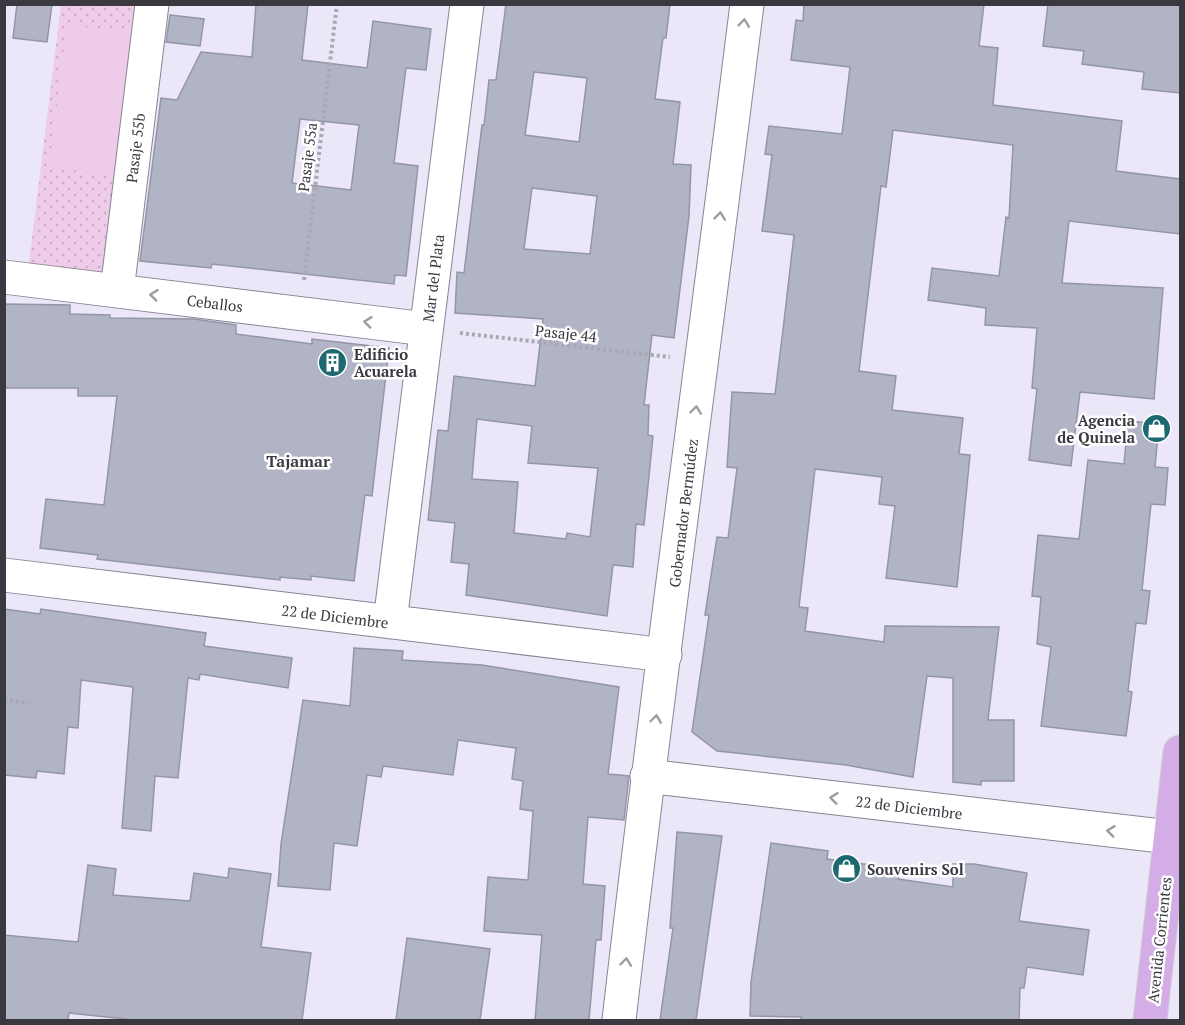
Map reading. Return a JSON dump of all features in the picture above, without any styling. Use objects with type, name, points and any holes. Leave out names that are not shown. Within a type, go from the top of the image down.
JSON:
[{"type":"main road","name":"Avenida Corrientes","points":[[1150,1020],[1172,899],[1170,837],[1180,752]]},
{"type":"street","name":"Pasaje 55b","points":[[117,291],[152,4]]},
{"type":"street","name":"Mar del Plata","points":[[390,622],[467,4]]},
{"type":"street","name":"Gobernador Bermúdez","points":[[619,1020],[647,776],[665,655],[747,4]]},
{"type":"street","name":"Ceballos","points":[[4,277],[426,329]]},
{"type":"street","name":"22 de Diciembre","points":[[4,575],[665,655]]},
{"type":"street","name":"22 de Diciembre","points":[[647,776],[1170,837]]},
{"type":"path","name":"Pasaje 55a","points":[[299,313],[338,4]]},
{"type":"path","name":"Pasaje 44","points":[[426,329],[702,360]]},
{"type":"path","points":[[4,700],[29,703]]},
{"type":"shaded area","points":[[61,5],[146,5],[112,274],[29,263]]},
{"type":"shaded area","points":[[67,25],[131,32],[113,175],[49,167]]},
{"type":"building","points":[[17,4],[52,4],[47,42],[13,38]]},
{"type":"building","points":[[256,4],[308,4],[302,60],[367,68],[373,21],[431,29],[426,70],[406,68],[394,163],[418,166],[406,276],[395,275],[394,284],[212,264],[211,268],[140,261],[161,98],[177,100],[201,52],[252,57]],"holes":[[[300,119],[359,125],[351,190],[292,183]]]},
{"type":"building","points":[[506,4],[670,4],[655,99],[680,102],[673,164],[691,165],[689,216],[674,338],[652,335],[644,405],[649,405],[648,435],[653,436],[644,525],[636,524],[633,567],[613,565],[607,616],[466,595],[469,564],[451,562],[455,523],[428,520],[438,430],[448,431],[454,376],[535,386],[543,319],[455,313],[457,272],[464,273],[489,80],[496,80]],"holes":[[[534,72],[587,78],[579,142],[525,135]],[[532,188],[597,196],[590,254],[524,249]],[[477,419],[532,426],[528,463],[598,468],[590,537],[567,533],[566,539],[514,533],[518,482],[472,479]]]},
{"type":"building","points":[[804,4],[984,4],[979,46],[998,48],[993,105],[1122,121],[1116,171],[1180,179],[1180,234],[1069,221],[1062,283],[1163,288],[1154,399],[1080,392],[1071,466],[1029,460],[1037,389],[1032,388],[1037,328],[985,325],[986,308],[928,300],[932,268],[999,276],[1006,217],[1009,218],[1013,145],[893,130],[886,187],[881,186],[859,371],[896,376],[892,410],[963,418],[959,454],[970,455],[957,587],[886,578],[895,506],[879,504],[882,477],[815,469],[799,607],[808,608],[805,631],[884,642],[885,626],[999,627],[988,720],[1014,720],[1014,781],[981,781],[981,785],[953,782],[953,678],[927,676],[913,777],[846,765],[717,751],[692,732],[709,615],[705,615],[717,537],[728,538],[737,468],[727,467],[732,392],[775,394],[794,235],[762,231],[772,155],[765,154],[769,126],[842,134],[850,67],[791,60],[796,20],[803,21]]},
{"type":"building","points":[[1048,4],[1180,4],[1180,93],[1142,89],[1144,72],[1082,64],[1084,51],[1043,46]]},
{"type":"building","points":[[170,15],[204,19],[200,46],[166,42]]},
{"type":"building","points":[[4,304],[70,305],[70,314],[110,315],[110,318],[194,319],[236,325],[236,334],[312,344],[312,339],[389,348],[372,496],[365,495],[354,581],[311,576],[311,580],[280,577],[280,580],[97,559],[98,555],[40,548],[46,499],[104,505],[117,396],[78,396],[78,388],[4,388]]},
{"type":"building","points":[[1128,421],[1159,424],[1155,467],[1168,468],[1165,505],[1151,504],[1142,590],[1150,591],[1146,624],[1136,623],[1128,691],[1132,692],[1126,736],[1041,726],[1051,647],[1037,644],[1041,597],[1032,596],[1038,535],[1079,539],[1088,460],[1124,464]]},
{"type":"building","points":[[4,609],[40,614],[41,609],[206,633],[204,646],[292,658],[288,688],[200,674],[199,680],[188,678],[178,778],[155,776],[151,831],[122,828],[133,687],[81,680],[78,728],[68,727],[64,774],[37,771],[36,778],[4,775]]},
{"type":"building","points":[[354,648],[403,651],[402,660],[482,665],[619,687],[608,774],[629,776],[624,820],[588,817],[583,884],[605,886],[601,940],[596,940],[589,1020],[535,1020],[542,935],[484,931],[488,877],[528,880],[533,811],[520,809],[523,781],[512,779],[516,748],[458,740],[453,775],[383,766],[381,777],[367,775],[357,846],[334,843],[330,890],[278,886],[281,844],[303,700],[350,706]]},
{"type":"building","points":[[677,832],[722,836],[696,1020],[660,1020],[673,928],[670,928]]},
{"type":"building","points":[[771,843],[828,851],[827,859],[900,869],[898,879],[953,887],[953,864],[974,864],[1027,873],[1019,921],[1089,930],[1083,975],[1027,967],[1024,988],[1020,988],[1019,1020],[801,1020],[801,1017],[750,1016],[751,982]]},
{"type":"building","points":[[88,865],[116,869],[113,895],[190,901],[194,873],[228,878],[229,868],[271,874],[261,947],[311,953],[302,1020],[134,1020],[69,1013],[68,1020],[4,1020],[4,935],[78,942]]},
{"type":"building","points":[[407,938],[490,949],[480,1020],[396,1020]]},
{"type":"place","name":"Edificio Acuarela","points":[[333,363]]},
{"type":"place","name":"Agencia de Quinela","points":[[1156,429]]},
{"type":"place","name":"Souvenirs Sol","points":[[846,869]]},
{"type":"district","name":"Tajamar","points":[[298,461]]}]
